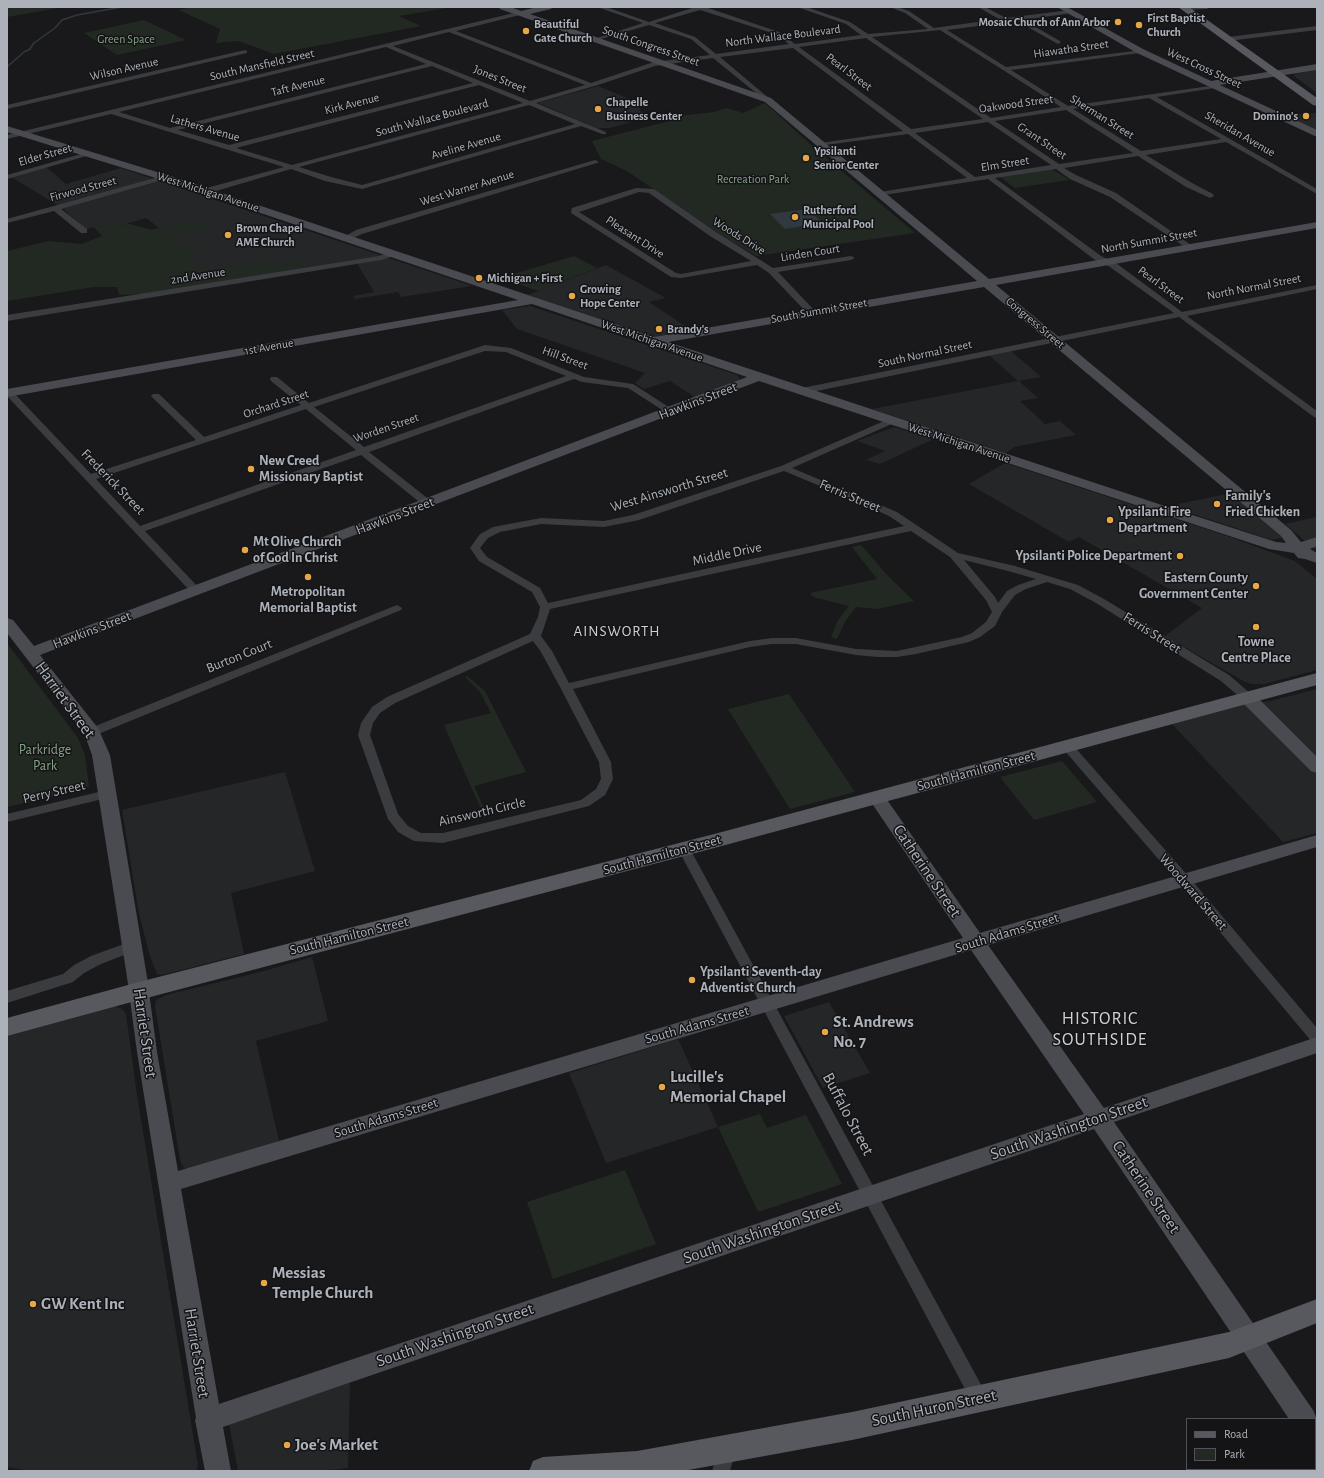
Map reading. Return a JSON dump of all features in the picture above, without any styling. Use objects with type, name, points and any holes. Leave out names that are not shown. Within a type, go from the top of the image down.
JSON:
[{"type":"main road","points":[[1187,7],[1228,39],[1317,103]]},
{"type":"main road","name":"South Hamilton Street","points":[[7,1027],[139,991],[877,798],[1317,679]]},
{"type":"main road","name":"South Huron Street","points":[[543,1471],[724,1460],[852,1426],[1229,1345],[1317,1311]]},
{"type":"street","name":"South Congress Street","points":[[503,7],[768,100]]},
{"type":"street","points":[[522,13],[548,7]]},
{"type":"street","points":[[600,7],[693,38],[768,100]]},
{"type":"street","points":[[596,40],[700,7]]},
{"type":"street","name":"Pearl Street","points":[[700,7],[774,31],[974,180]]},
{"type":"street","name":"Grant Street","points":[[800,7],[848,23],[1079,180],[1113,195],[1188,247]]},
{"type":"street","points":[[893,7],[907,12],[934,30]]},
{"type":"street","points":[[981,7],[1005,20]]},
{"type":"street","name":"West Cross Street","points":[[1061,7],[1140,50],[1317,134]]},
{"type":"street","points":[[1187,7],[1207,7]]},
{"type":"street","name":"North Wallace Boulevard","points":[[666,64],[1070,12]]},
{"type":"street","name":"South Mansfield Street","points":[[7,136],[452,31],[522,13]]},
{"type":"street","points":[[1018,19],[1058,42]]},
{"type":"street","points":[[1228,39],[1317,28]]},
{"type":"street","name":"Sherman Street","points":[[942,29],[1189,185],[1210,196]]},
{"type":"street","points":[[452,31],[590,85]]},
{"type":"street","name":"Jones Street","points":[[388,46],[604,133]]},
{"type":"street","name":"Hiawatha Street","points":[[1005,69],[1140,50]]},
{"type":"street","name":"Wilson Avenue","points":[[7,107],[245,52]]},
{"type":"street","name":"Taft Avenue","points":[[169,130],[432,64]]},
{"type":"street","name":"South Wallace Boulevard","points":[[206,191],[530,103],[654,64],[666,64]]},
{"type":"street","name":"Oakwood Street","points":[[820,144],[1151,96],[1317,67]]},
{"type":"street","name":"Kirk Avenue","points":[[230,147],[479,83]]},
{"type":"street","name":"Sheridan Avenue","points":[[1151,96],[1317,192]]},
{"type":"street","name":"Congress Street","points":[[768,100],[1286,533],[1298,549]]},
{"type":"street","name":"Lathers Avenue","points":[[111,112],[354,186]]},
{"type":"street","name":"Aveline Avenue","points":[[354,186],[369,185],[582,124]]},
{"type":"street","name":"West Michigan Avenue","points":[[7,128],[206,191],[758,377],[1267,544],[1298,549],[1317,559]]},
{"type":"street","name":"Elm Street","points":[[880,194],[1228,140]]},
{"type":"street","name":"Elder Street","points":[[7,177],[88,154]]},
{"type":"street","name":"West Warner Avenue","points":[[346,238],[360,232],[595,162]]},
{"type":"street","name":"Pearl Street","points":[[989,177],[1098,258],[1181,314],[1317,415]]},
{"type":"street","name":"Firwood Street","points":[[7,221],[165,178]]},
{"type":"street","name":"Pleasant Drive","points":[[646,190],[639,190],[575,210],[576,213],[674,275],[682,276],[758,262]]},
{"type":"street","name":"Woods Drive","points":[[646,190],[650,191],[713,234],[772,271],[811,312]]},
{"type":"street","points":[[55,208],[84,231]]},
{"type":"street","name":"North Summit Street","points":[[986,282],[1317,225]]},
{"type":"street","name":"2nd Avenue","points":[[7,318],[381,258],[391,254]]},
{"type":"street","name":"Linden Court","points":[[772,271],[851,258]]},
{"type":"street","name":"South Summit Street","points":[[651,341],[986,282]]},
{"type":"street","name":"North Normal Street","points":[[1054,340],[1317,287]]},
{"type":"street","name":"1st Avenue","points":[[8,393],[531,301]]},
{"type":"street","name":"South Normal Street","points":[[802,391],[1054,340]]},
{"type":"street","name":"Hill Street","points":[[470,352],[485,348],[508,350],[582,379],[630,386],[670,411]]},
{"type":"street","name":"Orchard Street","points":[[90,478],[470,352]]},
{"type":"street","name":"Worden Street","points":[[140,530],[574,376]]},
{"type":"street","name":"Hawkins Street","points":[[31,653],[195,590],[427,504],[758,377]]},
{"type":"street","points":[[274,379],[427,504]]},
{"type":"street","name":"Frederick Street","points":[[8,393],[140,530],[195,590]]},
{"type":"street","points":[[156,396],[202,441]]},
{"type":"street","name":"West Ainsworth Street","points":[[545,607],[536,590],[483,559],[474,548],[484,536],[497,529],[540,521],[604,524],[636,518],[784,468],[891,421]]},
{"type":"street","name":"Ferris Street","points":[[784,468],[860,499],[893,514],[914,527],[954,555],[991,599],[997,612]]},
{"type":"street","name":"Middle Drive","points":[[545,607],[914,527]]},
{"type":"street","points":[[1317,541],[1298,549],[1317,571]]},
{"type":"street","name":"Ferris Street","points":[[954,555],[1048,579],[1074,588],[1100,601],[1225,678],[1247,697],[1317,767]]},
{"type":"street","points":[[566,686],[750,644],[772,641],[796,641],[856,652],[878,654],[897,654],[916,651],[965,640],[976,635],[991,624],[997,612],[1011,593],[1022,586],[1048,579]]},
{"type":"street","points":[[535,636],[543,617],[545,607]]},
{"type":"street","name":"Burton Court","points":[[92,732],[397,608]]},
{"type":"street","name":"Harriet Street","points":[[7,623],[92,732],[101,755],[139,991],[147,1052],[208,1420],[218,1471]]},
{"type":"street","name":"Ainsworth Circle","points":[[535,636],[546,651],[566,686],[605,762],[607,780],[600,792],[585,802],[442,838],[419,838],[403,829],[392,816],[364,736],[367,723],[376,710],[390,700],[535,636]]},
{"type":"street","name":"Woodward Street","points":[[1068,747],[1184,880],[1317,1038]]},
{"type":"street","name":"Perry Street","points":[[7,818],[107,794]]},
{"type":"street","name":"Catherine Street","points":[[877,798],[1099,1118],[1303,1418]]},
{"type":"street","name":"South Adams Street","points":[[169,1183],[1317,841]]},
{"type":"street","name":"Buffalo Street","points":[[684,849],[979,1398]]},
{"type":"street","points":[[7,997],[68,978],[79,969],[96,960],[132,946]]},
{"type":"street","name":"South Washington Street","points":[[208,1420],[332,1376],[1317,1045]]},
{"type":"shaded area","points":[[1317,70],[1317,93],[1294,76],[1295,74]]},
{"type":"shaded area","points":[[598,86],[639,103],[640,111],[647,115],[641,119],[610,128],[597,128],[538,103]]},
{"type":"shaded area","points":[[1317,113],[1317,132],[1284,116],[1298,114]]},
{"type":"shaded area","points":[[46,167],[66,184],[121,168],[472,286],[401,297],[398,292],[355,299],[353,296],[374,292],[355,260],[145,294],[129,234],[159,228],[146,218],[99,232],[93,227],[86,229],[61,207],[11,177]]},
{"type":"shaded area","name":"Rutherford Municipal Pool","points":[[807,209],[823,223],[785,229],[770,214]]},
{"type":"shaded area","points":[[606,265],[666,298],[649,302],[691,330],[655,337],[528,295]]},
{"type":"shaded area","points":[[530,306],[737,375],[740,379],[739,382],[696,398],[670,381],[644,389],[635,383],[645,373],[517,329],[502,310]]},
{"type":"shaded area","points":[[1011,351],[1041,377],[1019,381],[1038,398],[1020,401],[1045,424],[1060,421],[1076,435],[1014,447],[1006,453],[872,409],[1018,381],[989,355]]},
{"type":"shaded area","points":[[894,427],[934,439],[880,464],[866,460],[885,451],[857,441]]},
{"type":"shaded area","points":[[1005,463],[1227,536],[1295,561],[1317,579],[1317,670],[1264,684],[1252,684],[1245,682],[1165,636],[1202,608],[1079,537],[1069,542],[969,484]]},
{"type":"shaded area","points":[[1232,493],[1282,537],[1272,540],[1175,508],[1178,504]]},
{"type":"shaded area","points":[[1317,517],[1317,551],[1285,524]]},
{"type":"shaded area","points":[[1317,689],[1317,833],[1283,842],[1172,724],[1245,704],[1270,701]]},
{"type":"shaded area","points":[[285,772],[315,871],[231,893],[244,954],[162,975],[157,974],[149,953],[139,914],[122,810]]},
{"type":"shaded area","points":[[312,957],[328,1021],[256,1041],[280,1145],[189,1171],[183,1167],[180,1160],[155,1006],[156,1000],[166,995],[264,971]]},
{"type":"shaded area","points":[[829,1002],[870,1073],[823,1088],[784,1016]]},
{"type":"shaded area","points":[[114,1006],[122,1009],[126,1014],[137,1095],[198,1465],[196,1471],[32,1471],[7,1467],[7,1034]]},
{"type":"shaded area","points":[[678,1039],[718,1127],[606,1163],[569,1073]]},
{"type":"shaded area","points":[[350,1380],[348,1468],[319,1471],[238,1471],[229,1424]]},
{"type":"green space","points":[[7,7],[64,7],[7,17]]},
{"type":"green space","points":[[190,7],[453,7],[399,16],[421,26],[274,54],[239,41],[216,43],[220,29],[179,10]]},
{"type":"green space","name":"Green Space","points":[[144,20],[186,40],[117,55],[84,33]]},
{"type":"green space","name":"Recreation Park","points":[[765,103],[810,144],[915,233],[756,256],[721,235],[627,171],[601,159],[592,141],[677,119],[678,116],[714,112],[727,108],[743,113]]},
{"type":"green space","points":[[1052,169],[1069,180],[1015,188],[1000,177]]},
{"type":"green space","points":[[185,221],[209,222],[202,229],[174,238],[177,245],[201,245],[187,260],[205,271],[260,261],[270,265],[301,262],[303,269],[145,294],[119,295],[117,287],[94,287],[7,301],[7,251],[49,241],[82,244],[102,236],[93,226],[130,224],[156,231]]},
{"type":"green space","points":[[574,256],[597,268],[539,291],[500,278]]},
{"type":"green space","points":[[861,545],[889,577],[914,601],[877,609],[856,607],[845,622],[837,639],[831,637],[838,620],[849,606],[813,597],[810,593],[877,579],[852,547]]},
{"type":"green space","name":"Parkridge Park","points":[[7,643],[78,738],[85,755],[89,787],[7,807]]},
{"type":"green space","points":[[467,676],[485,691],[526,772],[474,786],[487,815],[484,816],[444,725],[491,713],[480,692],[465,677]]},
{"type":"green space","points":[[789,694],[855,792],[790,809],[728,709]]},
{"type":"green space","points":[[1062,761],[1097,802],[1034,820],[1000,777]]},
{"type":"green space","points":[[760,1114],[767,1128],[806,1115],[842,1184],[758,1212],[718,1127]]},
{"type":"green space","points":[[625,1170],[656,1244],[553,1279],[527,1202]]},
{"type":"waterway","points":[[7,67],[24,52],[30,49],[34,43],[55,28],[62,20],[77,15],[122,7]]},
{"type":"place","name":"Mosaic Church of Ann Arbor","points":[[1118,22]]},
{"type":"place","name":"First Baptist Church","points":[[1139,25]]},
{"type":"place","name":"Beautiful Gate Church","points":[[526,31]]},
{"type":"place","name":"Chapelle Business Center","points":[[598,109]]},
{"type":"place","name":"Domino's","points":[[1306,116]]},
{"type":"place","name":"Ypsilanti Senior Center","points":[[806,158]]},
{"type":"place","name":"Rutherford Municipal Pool","points":[[795,217]]},
{"type":"place","name":"Brown Chapel AME Church","points":[[228,235]]},
{"type":"place","name":"Michigan + First","points":[[479,278]]},
{"type":"place","name":"Growing Hope Center","points":[[572,296]]},
{"type":"place","name":"Brandy's","points":[[659,329]]},
{"type":"place","name":"New Creed Missionary Baptist","points":[[251,469]]},
{"type":"place","name":"Family's Fried Chicken","points":[[1217,504]]},
{"type":"place","name":"Ypsilanti Fire Department","points":[[1110,520]]},
{"type":"place","name":"Mt Olive Church of God In Christ","points":[[245,550]]},
{"type":"place","name":"Ypsilanti Police Department","points":[[1180,556]]},
{"type":"place","name":"Metropolitan Memorial Baptist","points":[[308,577]]},
{"type":"place","name":"Eastern County Government Center","points":[[1256,586]]},
{"type":"place","name":"Towne Centre Place","points":[[1256,627]]},
{"type":"place","name":"Ypsilanti Seventh-day Adventist Church","points":[[692,980]]},
{"type":"place","name":"St. Andrews No. 7","points":[[825,1032]]},
{"type":"place","name":"Lucille's Memorial Chapel","points":[[662,1087]]},
{"type":"place","name":"Messias Temple Church","points":[[264,1283]]},
{"type":"place","name":"GW Kent Inc","points":[[33,1304]]},
{"type":"place","name":"Joe's Market","points":[[287,1445]]},
{"type":"district","name":"AINSWORTH","points":[[617,631]]},
{"type":"district","name":"HISTORIC SOUTHSIDE","points":[[1100,1029]]}]
